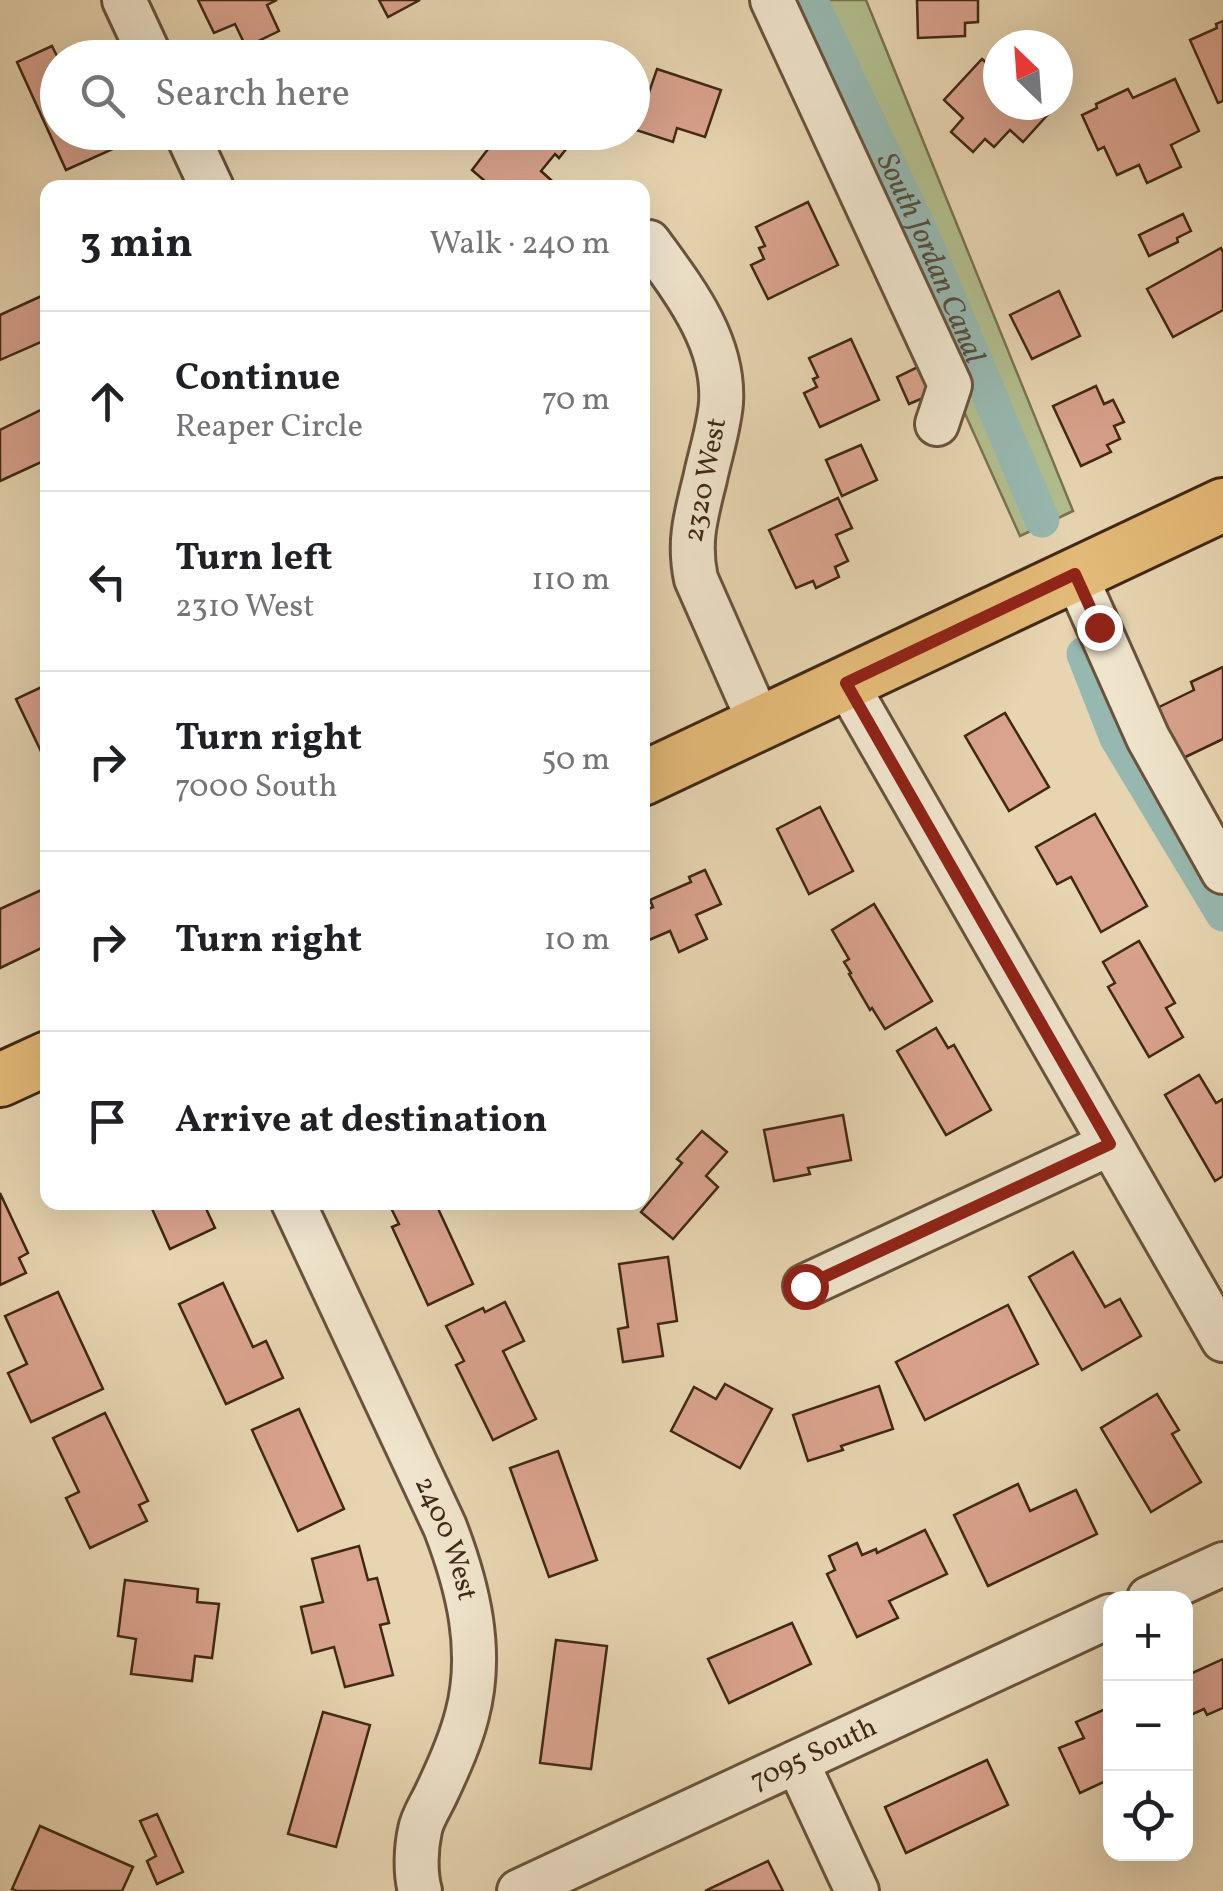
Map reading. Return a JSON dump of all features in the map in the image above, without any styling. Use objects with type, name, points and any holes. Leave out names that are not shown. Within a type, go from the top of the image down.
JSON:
[{"type":"main road","points":[[650,775],[1223,504]]},
{"type":"main road","points":[[0,1080],[40,1062]]},
{"type":"street","points":[[124,0],[143,40]]},
{"type":"street","points":[[772,0],[950,386],[937,424]]},
{"type":"street","points":[[194,150],[208,180]]},
{"type":"street","name":"2320 West","points":[[650,242],[688,297],[717,358],[721,404],[692,534],[691,556],[696,579],[760,724]]},
{"type":"street","points":[[1075,574],[1148,738],[1223,872]]},
{"type":"street","points":[[846,683],[1223,1340]]},
{"type":"street","points":[[805,1286],[1110,1144]]},
{"type":"street","name":"2400 West","points":[[297,1210],[445,1527],[460,1566],[471,1613],[475,1663],[468,1714],[450,1766],[420,1828],[420,1891]]},
{"type":"street","points":[[1164,1591],[1223,1564]]},
{"type":"street","name":"7095 South","points":[[519,1891],[1103,1619]]},
{"type":"street","points":[[797,1762],[857,1891]]},
{"type":"green space","points":[[779,0],[866,0],[1073,511],[1020,536]]},
{"type":"building","points":[[198,0],[277,0],[267,5],[279,31],[260,40],[243,40],[235,24],[214,33]]},
{"type":"building","points":[[379,0],[420,0],[388,17]]},
{"type":"building","points":[[917,0],[978,0],[978,22],[965,23],[965,36],[918,38]]},
{"type":"building","points":[[1223,21],[1223,101],[1218,103],[1190,40],[1217,28],[1216,24]]},
{"type":"building","points":[[40,51],[40,113],[17,62]]},
{"type":"building","points":[[982,59],[983,120],[1043,120],[1023,142],[1010,130],[994,147],[985,139],[973,152],[951,132],[963,118],[944,100]]},
{"type":"building","points":[[657,69],[721,90],[705,137],[677,128],[673,142],[650,135],[650,89]]},
{"type":"building","points":[[1175,79],[1199,131],[1171,145],[1181,167],[1147,183],[1139,165],[1117,175],[1104,147],[1098,150],[1082,115],[1128,89],[1133,98]]},
{"type":"building","points":[[57,150],[111,150],[66,170]]},
{"type":"building","points":[[487,150],[565,150],[559,158],[555,154],[541,171],[551,180],[484,180],[472,170]]},
{"type":"building","points":[[808,202],[838,265],[768,299],[751,265],[764,259],[759,248],[765,246],[756,227]]},
{"type":"building","points":[[1183,214],[1191,231],[1149,256],[1139,235]]},
{"type":"building","points":[[1221,248],[1223,310],[1173,337],[1147,289]]},
{"type":"building","points":[[1059,291],[1080,336],[1032,359],[1010,315]]},
{"type":"building","points":[[40,297],[40,342],[0,360],[0,315]]},
{"type":"building","points":[[851,339],[879,400],[820,427],[804,393],[817,387],[813,379],[818,377],[809,358]]},
{"type":"building","points":[[924,364],[937,392],[909,404],[897,377]]},
{"type":"building","points":[[1096,386],[1104,404],[1113,400],[1124,422],[1114,426],[1120,439],[1107,445],[1111,452],[1081,466],[1053,406]]},
{"type":"building","points":[[40,410],[40,463],[0,481],[0,430]]},
{"type":"building","points":[[861,445],[877,480],[842,496],[826,460]]},
{"type":"building","points":[[838,498],[852,528],[836,535],[848,561],[835,567],[839,577],[816,588],[813,581],[796,588],[769,530]]},
{"type":"building","points":[[1223,667],[1223,739],[1175,762],[1151,711],[1194,690],[1191,682]]},
{"type":"building","points":[[40,688],[40,749],[16,699]]},
{"type":"building","points":[[1005,713],[1049,787],[1009,811],[965,736]]},
{"type":"building","points":[[820,807],[853,871],[809,894],[777,829]]},
{"type":"building","points":[[1095,814],[1147,906],[1101,932],[1071,877],[1057,884],[1036,847]]},
{"type":"building","points":[[705,870],[721,904],[696,915],[707,939],[679,952],[670,931],[650,940],[650,900],[691,882],[689,877]]},
{"type":"building","points":[[40,891],[40,949],[0,968],[0,909]]},
{"type":"building","points":[[874,904],[932,1001],[885,1029],[849,974],[844,962],[849,959],[832,930]]},
{"type":"building","points":[[1139,941],[1175,1003],[1166,1008],[1183,1037],[1149,1057],[1108,987],[1115,983],[1103,962]]},
{"type":"building","points":[[936,1028],[948,1048],[954,1045],[991,1110],[946,1135],[897,1051]]},
{"type":"building","points":[[1199,1075],[1216,1103],[1223,1099],[1223,1176],[1215,1181],[1165,1095]]},
{"type":"building","points":[[843,1115],[851,1160],[808,1168],[810,1174],[774,1181],[764,1130]]},
{"type":"building","points":[[702,1131],[727,1152],[706,1176],[718,1187],[673,1239],[641,1212],[650,1210],[650,1201],[682,1163],[677,1159]]},
{"type":"building","points":[[0,1193],[28,1253],[19,1258],[26,1273],[0,1285]]},
{"type":"building","points":[[153,1210],[207,1210],[215,1228],[170,1249]]},
{"type":"building","points":[[392,1210],[439,1210],[473,1284],[428,1305],[392,1227],[399,1224]]},
{"type":"building","points":[[1073,1252],[1105,1307],[1120,1299],[1141,1336],[1082,1370],[1029,1277]]},
{"type":"building","points":[[668,1257],[677,1321],[658,1324],[663,1356],[623,1362],[618,1329],[628,1327],[619,1264]]},
{"type":"building","points":[[223,1283],[253,1347],[266,1341],[283,1378],[226,1404],[179,1304]]},
{"type":"building","points":[[58,1292],[103,1389],[31,1422],[8,1373],[27,1364],[5,1316]]},
{"type":"building","points":[[505,1302],[524,1341],[503,1351],[536,1419],[493,1440],[456,1365],[464,1361],[446,1326]]},
{"type":"building","points":[[1008,1305],[1038,1364],[925,1420],[896,1362]]},
{"type":"building","points":[[725,1384],[772,1409],[740,1468],[671,1431],[694,1387],[716,1399]]},
{"type":"building","points":[[879,1386],[893,1429],[808,1461],[793,1415]]},
{"type":"building","points":[[1157,1394],[1179,1430],[1172,1434],[1201,1482],[1151,1512],[1101,1428]]},
{"type":"building","points":[[299,1409],[344,1509],[298,1531],[252,1430]]},
{"type":"building","points":[[105,1413],[148,1501],[139,1505],[147,1521],[90,1548],[66,1498],[79,1492],[53,1438]]},
{"type":"building","points":[[558,1451],[597,1560],[549,1577],[510,1468]]},
{"type":"building","points":[[1018,1484],[1030,1511],[1076,1490],[1097,1534],[988,1586],[954,1515]]},
{"type":"building","points":[[925,1530],[947,1574],[889,1601],[898,1618],[857,1637],[827,1574],[835,1570],[829,1556],[857,1543],[862,1555],[876,1549],[877,1553]]},
{"type":"building","points":[[359,1546],[368,1580],[377,1578],[389,1623],[380,1625],[393,1675],[345,1687],[334,1647],[312,1653],[301,1607],[323,1602],[312,1559]]},
{"type":"building","points":[[125,1580],[198,1589],[197,1602],[219,1604],[212,1658],[195,1656],[192,1681],[131,1674],[136,1639],[118,1636]]},
{"type":"building","points":[[792,1623],[811,1664],[729,1703],[708,1659]]},
{"type":"building","points":[[556,1640],[607,1646],[591,1769],[540,1763]]},
{"type":"building","points":[[1223,1659],[1223,1708],[1207,1715],[1204,1709],[1193,1714],[1193,1673]]},
{"type":"building","points":[[1103,1710],[1103,1782],[1080,1793],[1059,1748],[1084,1738],[1076,1722]]},
{"type":"building","points":[[323,1712],[370,1725],[336,1847],[288,1834]]},
{"type":"building","points":[[987,1760],[1008,1805],[906,1853],[885,1807]]},
{"type":"building","points":[[157,1814],[183,1872],[157,1884],[147,1861],[156,1856],[140,1821]]},
{"type":"building","points":[[40,1826],[133,1867],[122,1891],[12,1889]]},
{"type":"building","points":[[768,1861],[783,1891],[705,1891]]},
{"type":"waterway","name":"South Jordan Canal","points":[[810,0],[921,233],[1042,520]]},
{"type":"waterway","name":"South Jordan Canal","points":[[1084,654],[1117,738],[1223,914]]},
{"type":"route","points":[[805,1286],[1110,1144],[846,683],[1075,574],[1099,627]]}]
